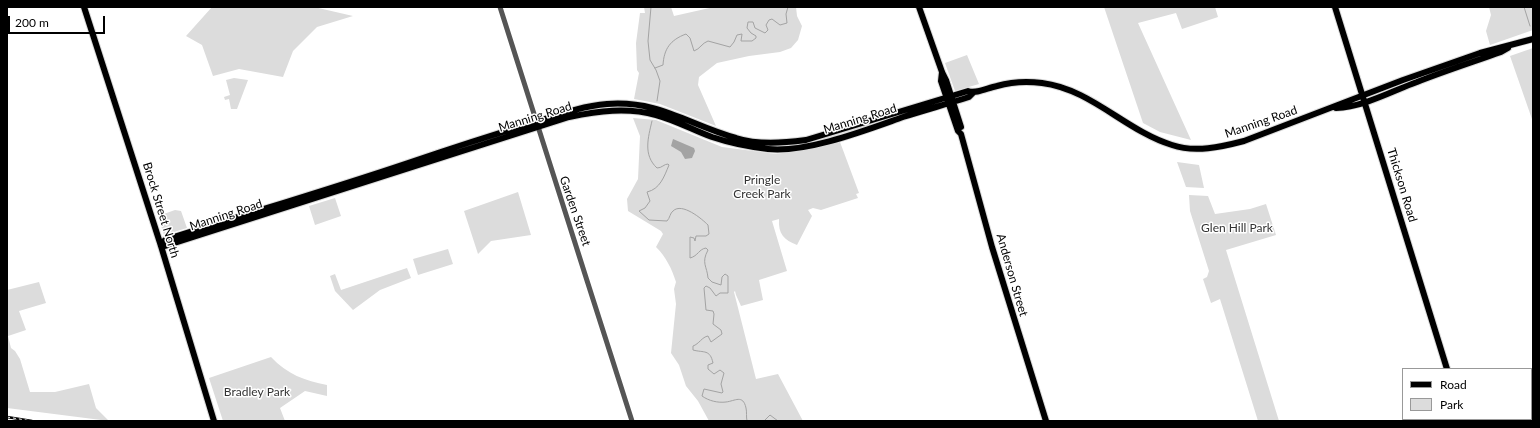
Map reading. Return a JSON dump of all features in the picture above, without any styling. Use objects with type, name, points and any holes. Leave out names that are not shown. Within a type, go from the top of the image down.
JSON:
[{"type":"main road","name":"Brock Street North","points":[[84,7],[161,246],[214,421]]},
{"type":"main road","name":"Anderson Street","points":[[918,7],[942,72],[941,81],[950,100],[958,131],[961,134],[992,247],[1046,421]]},
{"type":"main road","name":"Thickson Road","points":[[1335,7],[1447,368]]},
{"type":"main road","name":"Manning Road","points":[[161,246],[232,225],[536,125],[595,111],[626,110],[663,117],[735,144],[770,149],[786,149],[807,146],[838,138],[950,100],[968,91],[972,93],[997,85],[1018,82],[1042,83],[1067,89],[1090,100],[1145,135],[1172,145],[1187,148],[1218,147],[1244,141],[1331,108],[1346,108],[1403,80],[1480,53],[1533,39]]},
{"type":"street","name":"Garden Street","points":[[500,7],[536,125],[632,421]]},
{"type":"green space","points":[[212,7],[314,7],[353,16],[317,27],[293,51],[283,77],[239,69],[213,76],[202,45],[186,36]]},
{"type":"green space","points":[[644,7],[671,7],[674,16],[714,7],[796,7],[797,16],[802,26],[798,40],[791,48],[780,52],[749,56],[717,63],[699,77],[698,85],[716,126],[660,104],[634,99],[639,73],[637,70],[636,43],[640,13],[645,13]]},
{"type":"green space","points":[[1104,7],[1215,7],[1218,17],[1182,29],[1176,13],[1138,23],[1191,140],[1160,132],[1143,123]]},
{"type":"green space","points":[[1489,7],[1533,7],[1533,30],[1490,45],[1486,31],[1491,15]]},
{"type":"green space","points":[[1533,48],[1533,122],[1510,56]]},
{"type":"green space","points":[[967,55],[979,84],[955,91],[945,63]]},
{"type":"green space","points":[[234,78],[248,80],[237,109],[231,109],[229,99],[225,100],[224,97],[230,95],[226,80]]},
{"type":"green space","name":"Pringle Creek Park","points":[[633,118],[656,120],[722,147],[776,154],[840,142],[859,193],[856,194],[858,198],[821,210],[813,208],[808,210],[812,216],[797,245],[785,239],[780,229],[779,219],[772,221],[787,271],[759,280],[763,300],[741,306],[735,291],[734,292],[756,379],[778,374],[803,421],[709,421],[698,401],[686,386],[679,365],[671,353],[676,304],[674,289],[676,282],[668,263],[656,247],[663,234],[661,231],[628,211],[627,199],[638,179],[640,136]]},
{"type":"green space","points":[[1177,162],[1199,165],[1204,188],[1186,187]]},
{"type":"green space","points":[[518,192],[531,235],[491,241],[478,254],[464,211]]},
{"type":"green space","name":"Glen Hill Park","points":[[1189,195],[1208,196],[1215,214],[1250,209],[1266,204],[1276,235],[1226,250],[1279,421],[1258,421],[1220,299],[1211,303],[1203,279],[1207,277],[1209,271],[1190,211]]},
{"type":"green space","points":[[335,198],[341,216],[315,225],[309,206]]},
{"type":"green space","points":[[175,210],[181,211],[187,228],[164,235],[158,216]]},
{"type":"green space","points":[[448,249],[453,264],[418,275],[413,259]]},
{"type":"green space","points":[[407,268],[411,278],[380,290],[353,310],[335,291],[330,276],[335,274],[341,290]]},
{"type":"green space","points":[[39,282],[46,303],[19,311],[26,330],[8,336],[11,348],[20,359],[30,392],[55,392],[89,384],[96,408],[109,421],[7,408],[7,290]]},
{"type":"green space","name":"Bradley Park","points":[[271,357],[283,368],[297,376],[327,385],[327,396],[305,391],[280,408],[285,421],[223,421],[209,378]]},
{"type":"shaded area","points":[[673,139],[694,148],[695,151],[692,158],[685,159],[681,152],[671,146]]},
{"type":"waterway","points":[[651,7],[648,41],[650,60],[660,81],[657,101]]},
{"type":"waterway","points":[[655,68],[663,65],[666,50],[672,42],[680,36],[686,34],[690,38],[694,51],[708,41],[730,47],[737,35],[742,34],[741,41],[752,41],[756,38],[756,36],[747,28],[748,22],[753,22],[755,28],[765,33],[768,30],[766,25],[769,20],[772,19],[780,25],[787,23],[786,14],[788,7]]},
{"type":"waterway","points":[[1524,7],[1530,26]]},
{"type":"waterway","points":[[652,121],[648,146],[650,158],[657,168],[667,164],[669,165],[658,185],[647,192],[650,201],[645,208],[639,211],[649,220],[667,221],[673,211],[677,209],[686,210],[692,212],[708,225],[709,234],[706,236],[696,236],[695,241],[694,238],[690,237],[690,258],[706,248],[708,250],[705,258],[708,278],[712,282],[721,285],[722,277],[725,274],[728,276],[728,293],[720,293],[716,296],[710,288],[706,286],[704,288],[706,310],[713,311],[713,324],[721,330],[722,334],[711,342],[708,336],[702,339],[693,346],[693,350],[706,352],[710,355],[713,363],[708,365],[708,369],[714,374],[720,370],[724,373],[721,384],[723,392],[704,389],[702,396],[720,402],[738,399],[743,401],[746,408],[747,421]]},
{"type":"waterway","points":[[764,421],[770,415],[778,421]]},
{"type":"railway","points":[[7,417],[32,421]]}]
